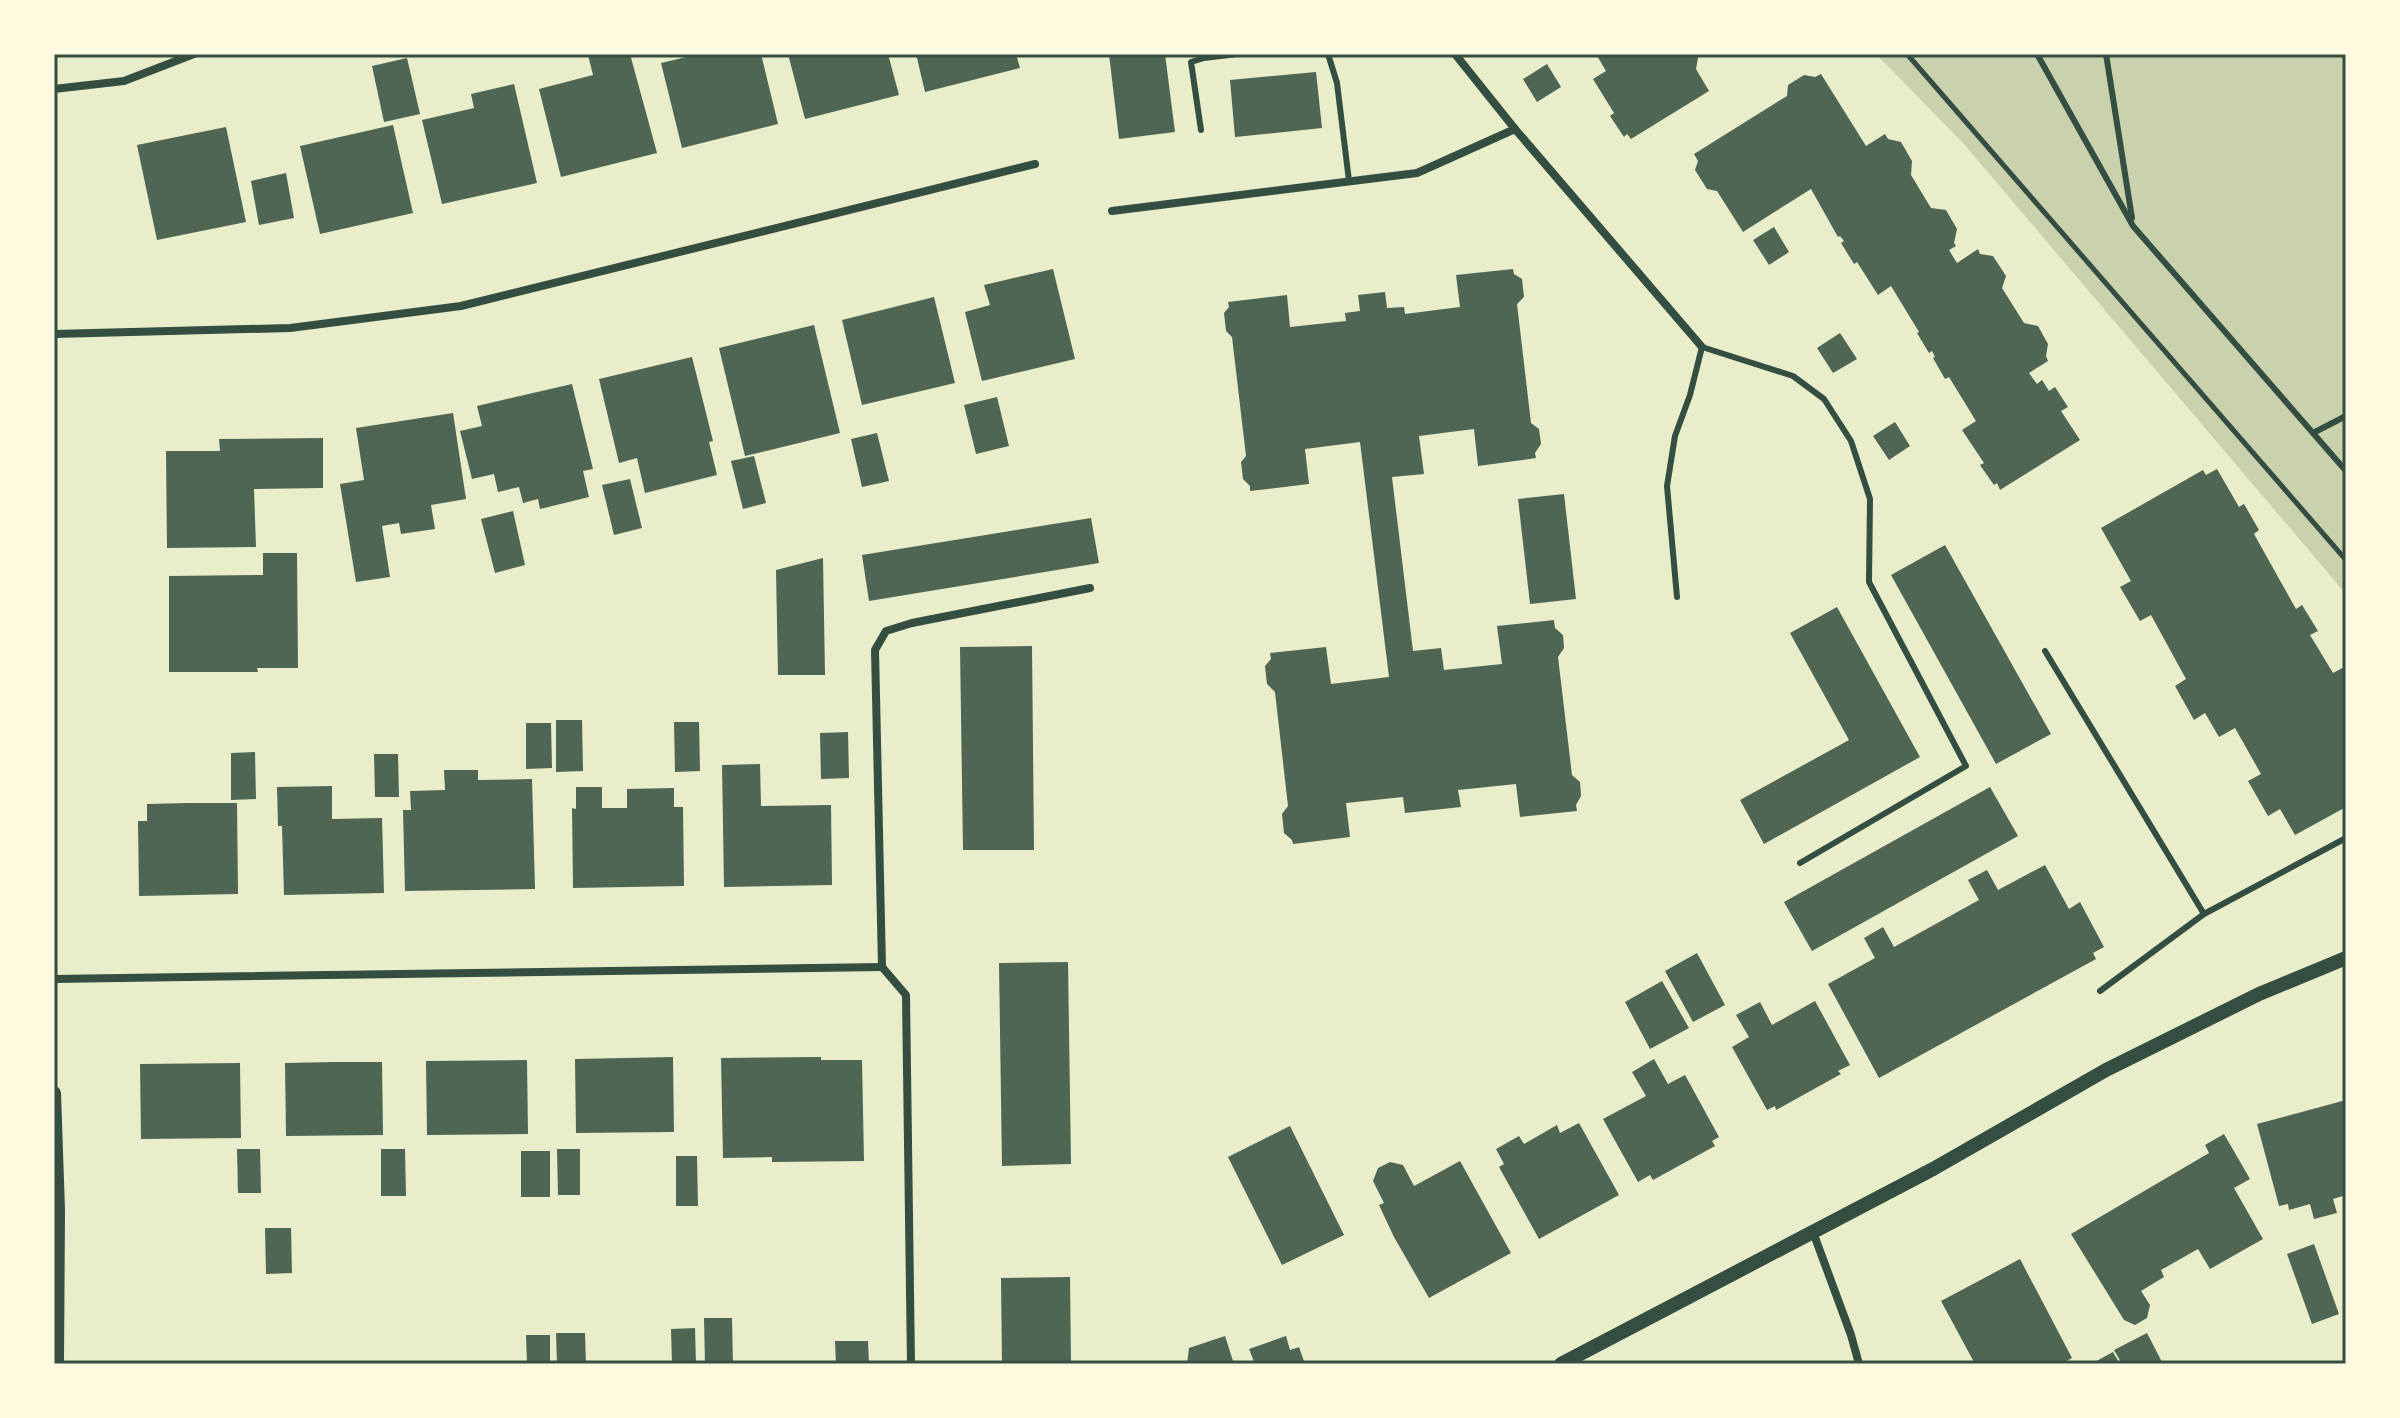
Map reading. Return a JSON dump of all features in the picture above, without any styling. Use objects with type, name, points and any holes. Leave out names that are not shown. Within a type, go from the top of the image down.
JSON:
[{"type":"street","points":[[54,89],[124,81],[194,54]]},
{"type":"street","points":[[1455,54],[1515,129],[1702,347]]},
{"type":"street","points":[[1112,211],[1417,173],[1515,129]]},
{"type":"street","points":[[54,334],[290,328],[461,306],[1035,164]]},
{"type":"street","points":[[911,1364],[906,995],[882,967],[875,650],[886,631],[912,623],[1090,588]]},
{"type":"street","points":[[1561,1364],[1933,1169],[2106,1070],[2259,994],[2346,958]]},
{"type":"street","points":[[54,979],[882,967]]},
{"type":"street","points":[[54,1093],[57,1364]]},
{"type":"street","points":[[1813,1232],[1859,1364]]},
{"type":"lane","points":[[1201,130],[1191,62],[1237,54]]},
{"type":"lane","points":[[1328,54],[1337,83],[1349,181]]},
{"type":"lane","points":[[2037,54],[2133,226],[2346,471]]},
{"type":"lane","points":[[2106,54],[2133,226]]},
{"type":"lane","points":[[1677,597],[1667,486],[1675,436],[1690,395],[1702,347],[1793,376],[1824,399],[1851,441],[1870,499],[1869,582],[1966,766],[1800,863]]},
{"type":"lane","points":[[2313,433],[2346,416]]},
{"type":"lane","points":[[2045,651],[2204,914]]},
{"type":"lane","points":[[2100,991],[2204,914],[2346,838]]},
{"type":"path","points":[[1907,54],[2346,560]]},
{"type":"green space","points":[[1876,54],[2346,54],[2346,594],[1963,143]]},
{"type":"building","points":[[630,54],[657,153],[561,177],[539,89],[593,75],[588,55]]},
{"type":"building","points":[[699,54],[761,54],[778,124],[682,148],[661,63]]},
{"type":"building","points":[[788,54],[888,54],[899,95],[805,119]]},
{"type":"building","points":[[916,54],[1016,54],[1020,68],[925,92]]},
{"type":"building","points":[[1109,54],[1165,54],[1175,132],[1119,139]]},
{"type":"building","points":[[1596,54],[1695,54],[1698,58],[1696,69],[1709,91],[1631,139],[1627,134],[1624,137],[1610,116],[1614,113],[1593,79],[1606,71]]},
{"type":"building","points":[[407,58],[420,114],[384,122],[372,66]]},
{"type":"building","points":[[1547,64],[1561,87],[1537,102],[1523,79]]},
{"type":"building","points":[[1316,72],[1322,128],[1235,137],[1230,80]]},
{"type":"building","points":[[1821,74],[1866,146],[1885,134],[1888,139],[1901,142],[1912,161],[1911,175],[1931,208],[1946,210],[1957,229],[1956,246],[1949,250],[1957,263],[1978,249],[1980,254],[1993,256],[2006,276],[2002,288],[2024,323],[2038,326],[2048,344],[2048,361],[2029,373],[2037,384],[2042,380],[2049,391],[2055,387],[2068,407],[2061,411],[2080,440],[2000,490],[1980,465],[1984,463],[1962,430],[1976,421],[1949,377],[1945,379],[1932,351],[1929,353],[1891,286],[1878,295],[1857,262],[1854,264],[1841,243],[1844,241],[1838,237],[1811,189],[1743,232],[1717,191],[1707,189],[1695,170],[1698,161],[1694,154],[1787,96],[1788,85],[1804,75],[1815,77]]},
{"type":"building","points":[[514,84],[537,183],[442,204],[422,120],[474,108],[471,94]]},
{"type":"building","points":[[393,125],[413,213],[320,234],[300,146]]},
{"type":"building","points":[[226,127],[246,222],[157,240],[137,145]]},
{"type":"building","points":[[286,173],[294,218],[259,225],[251,181]]},
{"type":"building","points":[[1774,227],[1789,252],[1769,265],[1753,240]]},
{"type":"building","points":[[1053,269],[1075,359],[982,381],[965,312],[990,305],[984,285]]},
{"type":"building","points":[[1513,269],[1514,274],[1522,279],[1524,297],[1517,304],[1531,423],[1539,429],[1541,444],[1535,453],[1536,458],[1478,466],[1474,429],[1419,436],[1424,474],[1392,477],[1413,651],[1441,648],[1444,670],[1502,664],[1497,626],[1554,620],[1555,628],[1563,635],[1564,648],[1558,657],[1572,775],[1580,782],[1581,796],[1576,805],[1577,811],[1520,817],[1516,784],[1458,790],[1461,807],[1405,813],[1403,797],[1346,803],[1350,837],[1293,844],[1284,833],[1282,814],[1288,806],[1275,692],[1267,684],[1265,666],[1271,659],[1270,653],[1326,647],[1331,684],[1389,677],[1360,442],[1305,449],[1309,484],[1250,491],[1250,486],[1243,479],[1241,462],[1246,456],[1232,337],[1226,331],[1224,313],[1229,307],[1228,302],[1287,295],[1290,327],[1346,321],[1345,313],[1360,311],[1358,295],[1385,292],[1387,308],[1404,307],[1405,314],[1460,307],[1456,275]]},
{"type":"building","points":[[934,297],[955,383],[862,405],[842,320]]},
{"type":"building","points":[[814,325],[840,433],[745,456],[719,348]]},
{"type":"building","points":[[1840,333],[1857,359],[1833,373],[1817,348]]},
{"type":"building","points":[[692,357],[713,441],[709,442],[717,475],[645,493],[637,458],[619,463],[599,379]]},
{"type":"building","points":[[572,384],[593,469],[583,471],[589,497],[540,509],[538,499],[523,503],[519,487],[498,492],[494,474],[472,479],[460,431],[482,426],[477,406]]},
{"type":"building","points":[[997,397],[1009,446],[976,454],[964,405]]},
{"type":"building","points":[[453,413],[466,499],[431,505],[435,529],[401,534],[399,523],[382,526],[390,577],[356,582],[340,484],[364,480],[356,428]]},
{"type":"building","points":[[1895,422],[1910,446],[1889,460],[1873,436]]},
{"type":"building","points":[[877,433],[889,481],[862,487],[851,439]]},
{"type":"building","points":[[323,438],[323,488],[254,489],[256,547],[167,548],[166,451],[220,451],[219,439]]},
{"type":"building","points":[[754,456],[766,503],[743,509],[731,461]]},
{"type":"building","points":[[2217,469],[2239,507],[2244,504],[2259,530],[2254,534],[2296,609],[2302,605],[2318,631],[2310,635],[2333,673],[2346,666],[2346,807],[2295,835],[2280,809],[2268,816],[2248,781],[2261,774],[2235,728],[2219,737],[2205,713],[2194,720],[2175,686],[2186,679],[2151,615],[2140,621],[2120,587],[2131,581],[2101,528],[2203,470],[2206,475]]},
{"type":"building","points":[[630,479],[642,528],[614,535],[602,485]]},
{"type":"building","points":[[1564,494],[1576,599],[1530,604],[1518,499]]},
{"type":"building","points":[[513,511],[525,565],[495,573],[481,519]]},
{"type":"building","points":[[1091,518],[1099,563],[869,601],[862,555]]},
{"type":"building","points":[[1945,545],[2051,734],[1996,764],[1891,575]]},
{"type":"building","points":[[263,553],[297,553],[298,668],[257,668],[258,672],[169,672],[169,576],[263,575]]},
{"type":"building","points":[[823,558],[825,675],[778,675],[776,570]]},
{"type":"building","points":[[1837,607],[1920,757],[1764,844],[1740,800],[1849,740],[1790,633]]},
{"type":"building","points":[[1032,646],[1034,850],[963,850],[960,647]]},
{"type":"building","points":[[556,720],[582,720],[583,771],[556,772]]},
{"type":"building","points":[[674,722],[699,722],[700,771],[675,772]]},
{"type":"building","points":[[526,723],[551,723],[552,768],[526,769]]},
{"type":"building","points":[[848,732],[849,778],[821,779],[820,733]]},
{"type":"building","points":[[255,752],[256,799],[231,800],[231,753]]},
{"type":"building","points":[[374,754],[398,754],[399,797],[375,797]]},
{"type":"building","points":[[760,764],[761,806],[831,805],[832,885],[724,887],[722,765]]},
{"type":"building","points":[[444,770],[478,770],[478,780],[532,779],[535,889],[405,891],[403,810],[411,810],[410,791],[445,790]]},
{"type":"building","points":[[332,786],[332,819],[382,818],[384,893],[284,895],[282,826],[278,826],[277,787]]},
{"type":"building","points":[[576,787],[602,787],[602,808],[627,808],[627,789],[674,788],[674,807],[683,807],[684,886],[573,888],[572,808],[576,809]]},
{"type":"building","points":[[1990,787],[2018,836],[1812,951],[1784,902]]},
{"type":"building","points":[[237,803],[238,894],[139,896],[138,821],[147,821],[147,804]]},
{"type":"building","points":[[2045,865],[2069,909],[2080,902],[2104,947],[2093,953],[2096,959],[1879,1078],[1828,984],[1875,958],[1864,938],[1883,927],[1894,947],[1979,900],[1968,880],[1987,870],[1998,890]]},
{"type":"building","points":[[1697,953],[1725,1005],[1693,1022],[1665,971]]},
{"type":"building","points":[[1068,962],[1071,1164],[1002,1166],[999,963]]},
{"type":"building","points":[[1662,981],[1689,1028],[1650,1049],[1625,1002]]},
{"type":"building","points":[[1815,1001],[1850,1065],[1838,1071],[1841,1074],[1776,1110],[1775,1106],[1767,1110],[1732,1047],[1749,1037],[1736,1015],[1760,1002],[1772,1025]]},
{"type":"building","points":[[673,1057],[674,1132],[576,1133],[575,1059]]},
{"type":"building","points":[[821,1057],[821,1060],[862,1060],[864,1161],[772,1162],[772,1157],[723,1158],[721,1058]]},
{"type":"building","points":[[1654,1059],[1668,1084],[1685,1075],[1719,1137],[1712,1141],[1715,1146],[1653,1180],[1650,1175],[1638,1182],[1603,1119],[1646,1096],[1632,1072]]},
{"type":"building","points":[[527,1060],[528,1134],[427,1135],[426,1061]]},
{"type":"building","points":[[382,1062],[383,1135],[286,1136],[285,1063]]},
{"type":"building","points":[[240,1063],[241,1138],[141,1139],[140,1064]]},
{"type":"building","points":[[2346,1100],[2346,1195],[2333,1199],[2337,1213],[2314,1219],[2310,1204],[2289,1210],[2288,1204],[2279,1206],[2257,1124]]},
{"type":"building","points":[[1579,1123],[1619,1195],[1539,1239],[1499,1167],[1504,1164],[1496,1149],[1519,1136],[1524,1144],[1557,1125],[1560,1133]]},
{"type":"building","points":[[1290,1126],[1344,1235],[1282,1265],[1228,1157]]},
{"type":"building","points":[[2224,1134],[2250,1179],[2234,1188],[2263,1239],[2210,1269],[2198,1249],[2161,1270],[2164,1277],[2141,1291],[2150,1305],[2147,1318],[2135,1325],[2124,1320],[2071,1234],[2209,1153],[2205,1145]]},
{"type":"building","points":[[237,1149],[260,1149],[261,1193],[238,1193]]},
{"type":"building","points":[[381,1149],[405,1149],[406,1196],[381,1196]]},
{"type":"building","points":[[557,1149],[580,1149],[580,1195],[558,1195]]},
{"type":"building","points":[[521,1151],[550,1151],[550,1197],[521,1197]]},
{"type":"building","points":[[676,1156],[697,1156],[698,1206],[676,1206]]},
{"type":"building","points":[[1460,1161],[1511,1253],[1429,1298],[1394,1237],[1379,1205],[1384,1203],[1373,1181],[1378,1168],[1390,1162],[1403,1165],[1414,1186]]},
{"type":"building","points":[[265,1228],[291,1228],[292,1273],[266,1274]]},
{"type":"building","points":[[2314,1244],[2339,1314],[2312,1324],[2287,1254]]},
{"type":"building","points":[[2020,1259],[2072,1358],[2061,1364],[1975,1364],[1941,1301]]},
{"type":"building","points":[[1070,1277],[1071,1364],[1002,1364],[1001,1278]]},
{"type":"building","points":[[704,1318],[732,1318],[733,1364],[705,1364]]},
{"type":"building","points":[[695,1328],[696,1364],[672,1364],[671,1329]]},
{"type":"building","points":[[556,1333],[585,1333],[586,1364],[557,1364]]},
{"type":"building","points":[[2147,1333],[2163,1364],[2122,1364],[2114,1350]]},
{"type":"building","points":[[526,1335],[550,1335],[550,1364],[527,1364]]},
{"type":"building","points":[[1225,1336],[1234,1364],[1187,1364],[1189,1348]]},
{"type":"building","points":[[1286,1336],[1290,1350],[1299,1347],[1305,1364],[1255,1364],[1249,1349]]},
{"type":"building","points":[[835,1341],[868,1341],[869,1364],[836,1364]]},
{"type":"building","points":[[2113,1352],[2120,1364],[2091,1364]]}]
